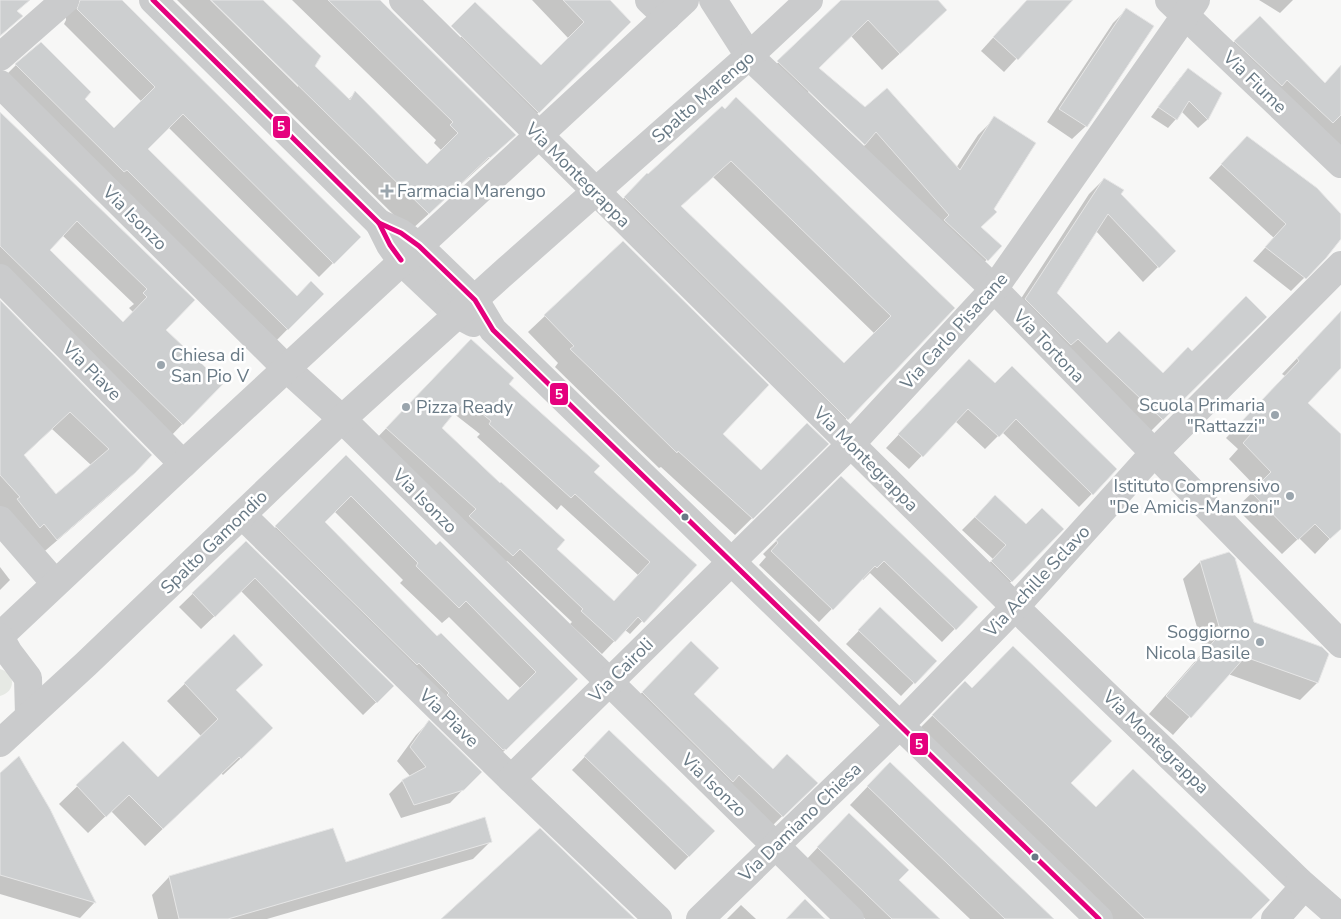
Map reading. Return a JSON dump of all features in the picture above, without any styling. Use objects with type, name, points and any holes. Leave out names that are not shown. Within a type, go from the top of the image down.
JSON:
[{"type":"street","points":[[0,58],[65,0]]},
{"type":"street","points":[[153,0],[379,223],[401,233],[411,254],[466,308],[493,330],[732,561],[1099,919]]},
{"type":"street","name":"Via Montegrappa","points":[[403,0],[1015,607],[1300,882],[1341,918]]},
{"type":"street","name":"Via Tortona","points":[[713,0],[749,56],[994,289],[1341,644]]},
{"type":"street","name":"Spalto Marengo","points":[[596,192],[809,0]]},
{"type":"street","name":"Via Fiume","points":[[1184,5],[1341,164]]},
{"type":"street","name":"Via Carlo Pisacane","points":[[732,561],[851,444],[994,289],[1184,5]]},
{"type":"street","points":[[10,728],[28,678],[9,653],[0,636],[538,135],[667,6]]},
{"type":"street","name":"Via Isonzo","points":[[0,84],[287,369],[342,419],[850,919]]},
{"type":"street","name":"Spalto Gamondio","points":[[10,728],[86,664],[342,419],[596,192]]},
{"type":"street","name":"Via Achille Sclavo","points":[[900,726],[1015,607],[1154,453],[1341,265]]},
{"type":"street","name":"Via Piave","points":[[0,278],[183,464]]},
{"type":"street","name":"Via Piave","points":[[242,515],[511,779],[658,919]]},
{"type":"street","points":[[0,520],[55,583]]},
{"type":"street","name":"Via Cairoli","points":[[511,779],[732,561]]},
{"type":"street","name":"Via Damiano Chiesa","points":[[700,919],[900,726]]},
{"type":"street","points":[[1275,919],[1298,894],[1301,888],[1300,882]]},
{"type":"shaded area","points":[[0,669],[9,674],[12,682],[9,691],[0,696]]},
{"type":"building","points":[[0,0],[30,0],[17,11],[23,16],[0,36]]},
{"type":"building","points":[[80,0],[122,0],[361,237],[334,264],[183,114],[148,149],[297,296],[311,281],[324,294],[288,330],[127,170],[124,172],[15,64],[41,42],[91,92],[85,99],[114,128],[155,87],[77,9]]},
{"type":"building","points":[[211,0],[263,0],[321,56],[315,66],[350,100],[355,91],[427,164],[458,133],[450,125],[453,122],[328,0],[380,0],[516,135],[489,157],[429,214]]},
{"type":"building","points":[[563,0],[610,0],[631,22],[539,113],[451,26],[475,2],[541,65],[584,22]]},
{"type":"building","points":[[841,0],[938,0],[947,10],[900,54],[868,20],[819,68],[865,107],[887,88],[960,170],[994,116],[1036,143],[994,209],[997,212],[981,227],[1002,246],[988,261],[944,220],[949,215],[876,132],[865,145],[777,61]]},
{"type":"building","points":[[1027,0],[1073,0],[1018,60],[993,37]]},
{"type":"building","points":[[1126,8],[1154,26],[1087,127],[1059,109]]},
{"type":"building","points":[[1260,16],[1325,83],[1341,65],[1341,115],[1333,123],[1287,80],[1282,86],[1234,41]]},
{"type":"building","points":[[1188,68],[1222,93],[1208,120],[1189,101],[1177,120],[1158,107]]},
{"type":"building","points":[[736,97],[955,308],[848,420],[624,197],[647,173],[722,106],[725,109]],"holes":[[[731,161],[891,316],[844,363],[681,206]]]},
{"type":"building","points":[[0,112],[195,300],[166,330],[223,384],[183,425],[0,246]],"holes":[[[77,221],[147,289],[143,293],[147,297],[123,322],[50,250]]]},
{"type":"building","points":[[1247,136],[1317,188],[1341,214],[1341,239],[1306,279],[1265,247],[1286,224],[1221,164]]},
{"type":"building","points":[[1104,178],[1124,190],[1121,194],[1176,251],[1159,268],[1108,214],[1057,293],[1107,343],[1119,331],[1163,373],[1188,347],[1192,351],[1246,296],[1267,317],[1163,420],[1078,339],[1071,345],[1025,299]]},
{"type":"building","points":[[623,241],[769,385],[723,434],[761,470],[807,423],[829,444],[753,519],[678,451],[677,453],[570,349],[574,346],[544,315]]},
{"type":"building","points":[[0,300],[152,455],[135,473],[57,540],[44,524],[40,528],[17,499],[20,497],[0,475]],"holes":[[[70,412],[109,449],[56,494],[24,455]]]},
{"type":"building","name":"Istituto Comprensivo \"De Amicis-Manzoni\"","points":[[1341,311],[1341,368],[1308,403],[1341,434],[1341,529],[1330,539],[1315,524],[1298,540],[1251,492],[1271,472],[1243,443],[1252,433],[1241,422],[1299,361],[1297,358]]},
{"type":"building","points":[[471,339],[514,378],[509,384],[600,466],[594,472],[697,565],[644,623],[638,617],[615,642],[581,611],[583,609],[520,549],[513,556],[469,516],[476,509],[386,428]],"holes":[[[465,400],[491,421],[489,424],[571,498],[575,494],[650,562],[614,601],[557,549],[565,540],[500,483],[442,428]]]},
{"type":"building","points":[[969,359],[995,383],[1012,366],[1117,469],[1093,495],[1016,419],[999,437],[968,409],[923,457],[898,434]]},
{"type":"building","points":[[346,455],[436,545],[440,541],[578,679],[506,750],[503,750],[447,695],[449,693],[419,663],[417,665],[275,526]],"holes":[[[351,496],[418,563],[416,566],[459,608],[466,601],[536,672],[508,700],[441,633],[437,636],[325,522]]]},
{"type":"building","points":[[841,476],[978,607],[956,630],[884,561],[877,568],[875,566],[833,610],[771,551],[778,543],[776,540]]},
{"type":"building","points":[[995,495],[1026,524],[1042,508],[1064,529],[1012,582],[991,561],[1006,545],[975,517]]},
{"type":"building","points":[[246,541],[394,686],[377,703],[255,578],[215,617],[192,593]]},
{"type":"building","name":"Soggiorno Nicola Basile","points":[[1229,552],[1235,558],[1254,622],[1322,647],[1329,654],[1318,683],[1245,657],[1191,718],[1166,696],[1221,633],[1200,561]]},
{"type":"building","points":[[880,607],[937,661],[915,684],[858,630]]},
{"type":"building","points":[[234,634],[263,665],[236,690],[273,728],[241,759],[239,757],[163,829],[129,795],[106,817],[76,785],[123,741],[158,777],[218,719],[184,683]]},
{"type":"building","points":[[691,641],[719,668],[694,694],[773,769],[787,754],[818,783],[783,817],[739,775],[733,782],[642,692]]},
{"type":"building","points":[[1013,646],[1112,741],[1071,783],[1096,807],[1133,769],[1270,900],[1251,919],[1145,919],[932,715],[965,681],[972,688]]},
{"type":"building","points":[[429,720],[482,772],[464,790],[414,805],[402,780],[426,767],[410,747]]},
{"type":"building","points":[[609,730],[715,831],[689,857],[584,756]]},
{"type":"building","points":[[19,756],[50,809],[96,903],[0,875],[0,773]]},
{"type":"building","points":[[890,762],[1054,919],[1005,919],[867,786]]},
{"type":"building","points":[[849,813],[909,870],[899,880],[940,919],[892,919],[817,847]]},
{"type":"building","points":[[485,817],[492,842],[228,919],[179,919],[169,876],[333,828],[346,862]]},
{"type":"building","points":[[540,828],[635,919],[441,919],[490,874]]},
{"type":"building","points":[[805,899],[825,919],[786,919]]},
{"type":"transit line","name":"5","points":[[153,0],[379,223],[390,245],[401,260]]},
{"type":"transit line","name":"5","points":[[379,223],[401,233],[419,246],[475,300],[493,330],[1099,919]]},
{"type":"place","name":"Farmacia Marengo","points":[[387,191]]},
{"type":"place","name":"Chiesa di San Pio V","points":[[161,365]]},
{"type":"place","name":"Pizza Ready","points":[[406,407]]},
{"type":"place","name":"Scuola Primaria \"Rattazzi\"","points":[[1275,415]]},
{"type":"place","name":"Istituto Comprensivo \"De Amicis-Manzoni\"","points":[[1290,496]]},
{"type":"place","name":"Soggiorno Nicola Basile","points":[[1260,642]]}]
